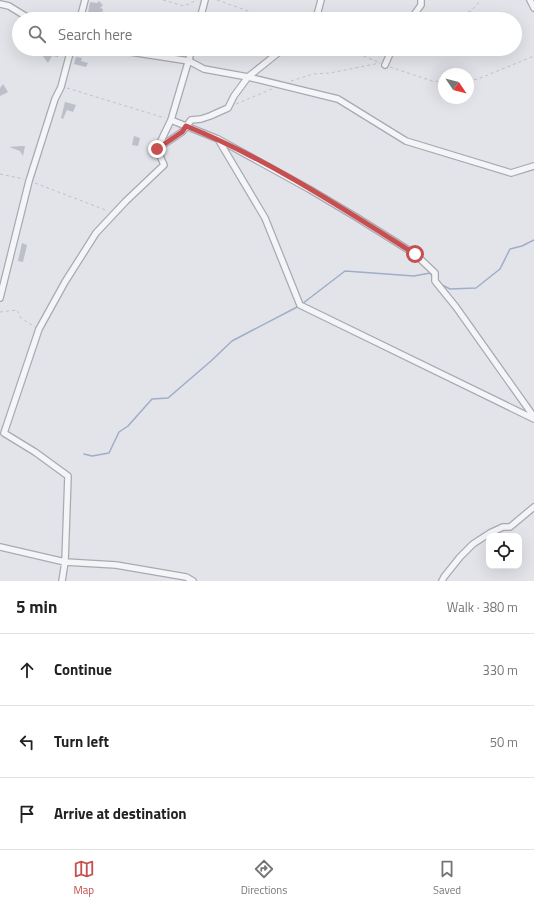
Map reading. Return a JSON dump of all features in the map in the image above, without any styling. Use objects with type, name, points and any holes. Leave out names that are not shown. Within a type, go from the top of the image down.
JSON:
[{"type":"street","points":[[82,12],[85,0]]},
{"type":"street","points":[[202,12],[205,0]]},
{"type":"street","points":[[318,12],[321,0]]},
{"type":"street","points":[[416,12],[421,5],[421,0]]},
{"type":"street","points":[[530,0],[534,8]]},
{"type":"street","points":[[0,4],[8,6],[18,12]]},
{"type":"street","points":[[0,298],[29,181],[55,99],[61,87],[69,56]]},
{"type":"street","points":[[156,56],[189,61],[204,69],[248,77],[338,99],[406,141],[511,173],[534,166]]},
{"type":"street","points":[[62,581],[65,562],[68,476],[35,452],[4,433],[39,329],[65,282],[96,233],[164,165],[157,149],[171,120],[190,56]]},
{"type":"street","points":[[157,149],[182,132],[191,120],[206,118],[228,108],[234,96],[248,77],[274,56]]},
{"type":"street","points":[[386,62],[389,56]]},
{"type":"street","points":[[171,120],[218,139],[310,189],[415,254],[435,272],[435,281],[534,418]]},
{"type":"street","points":[[218,139],[265,218],[300,305],[534,418]]},
{"type":"street","points":[[442,581],[444,576],[473,544],[490,532],[503,527],[510,527],[534,507]]},
{"type":"street","points":[[0,547],[65,562],[116,565],[186,578],[193,581]]},
{"type":"path","points":[[163,0],[184,6],[197,0]]},
{"type":"path","points":[[217,0],[251,12]]},
{"type":"path","points":[[468,12],[471,11],[481,0]]},
{"type":"path","points":[[228,108],[281,85],[313,74],[330,73],[381,63],[364,56]]},
{"type":"path","points":[[386,62],[394,56]]},
{"type":"path","points":[[474,80],[534,56]]},
{"type":"path","points":[[386,62],[432,81],[438,82]]},
{"type":"path","points":[[61,87],[171,120]]},
{"type":"path","points":[[0,174],[29,181],[114,214]]},
{"type":"path","points":[[0,312],[17,310],[21,318],[39,329]]},
{"type":"building","points":[[99,1],[103,5],[100,8],[103,9],[102,12],[88,12],[90,2],[97,3]]},
{"type":"building","points":[[43,56],[52,56],[48,63]]},
{"type":"building","points":[[76,57],[82,58],[81,61],[88,63],[86,67],[74,64]]},
{"type":"building","points":[[3,84],[8,92],[0,96],[0,88]]},
{"type":"building","points":[[65,102],[76,105],[73,112],[67,110],[63,119],[61,118]]},
{"type":"building","points":[[134,136],[140,138],[138,146],[132,145]]},
{"type":"building","points":[[25,146],[23,156],[20,151],[9,147]]},
{"type":"building","points":[[22,243],[27,245],[23,262],[18,261]]},
{"type":"waterway","points":[[440,284],[450,289],[476,288],[500,269],[510,249],[522,246],[534,240]]},
{"type":"waterway","points":[[302,304],[345,271],[414,276],[430,273],[433,277]]},
{"type":"waterway","points":[[84,454],[92,456],[109,453],[119,432],[128,426],[152,399],[168,398],[232,341],[299,306]]},
{"type":"route","points":[[157,149],[182,132],[186,126],[218,139],[310,189],[415,254]]}]
